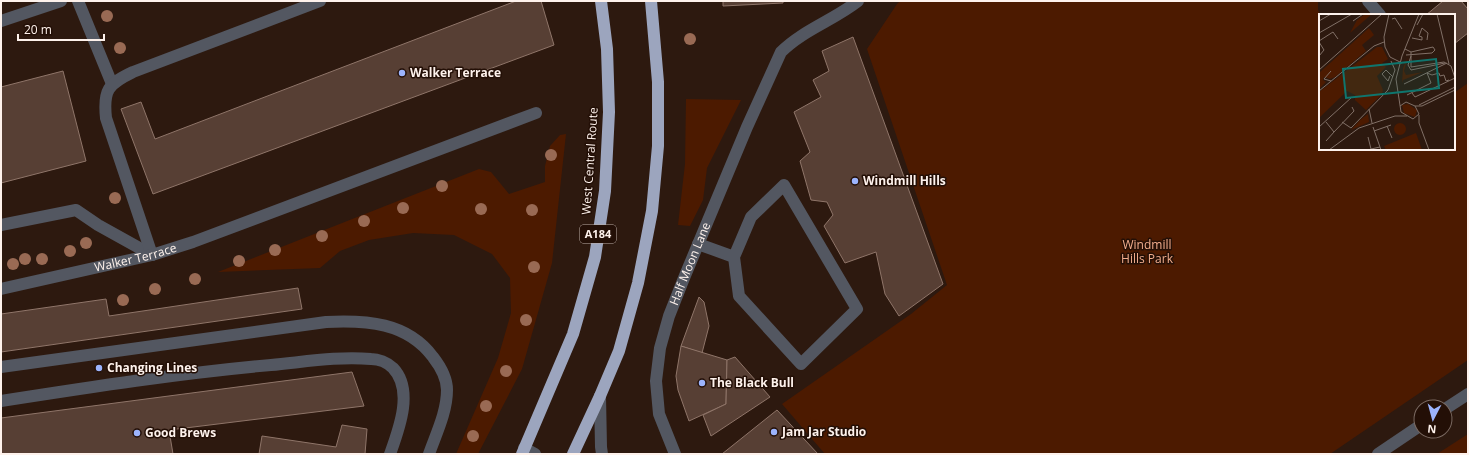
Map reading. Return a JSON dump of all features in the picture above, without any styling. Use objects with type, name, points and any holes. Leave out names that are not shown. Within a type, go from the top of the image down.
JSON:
[{"type":"highway","name":"West Central Route","points":[[527,452],[573,334],[595,258],[605,191],[608,112],[607,49],[601,1]]},
{"type":"highway","points":[[573,454],[619,352],[636,290],[652,211],[658,146],[658,82],[651,1]]},
{"type":"street","points":[[1,21],[61,1]]},
{"type":"street","points":[[78,1],[112,84]]},
{"type":"street","points":[[152,256],[106,118],[105,104],[108,90],[112,84],[120,78],[133,72],[320,1]]},
{"type":"street","name":"Half Moon Lane","points":[[675,454],[659,414],[656,381],[660,348],[669,316],[698,244],[781,52],[789,44],[858,1]]},
{"type":"street","points":[[1368,1],[1379,14]]},
{"type":"street","name":"Walker Terrace","points":[[1,289],[152,256],[536,113]]},
{"type":"street","points":[[784,185],[857,309],[801,364],[739,296],[734,257],[751,217],[784,185]]},
{"type":"street","points":[[1,225],[76,210],[98,225],[152,256]]},
{"type":"street","points":[[698,244],[734,257]]},
{"type":"street","points":[[1,366],[310,324],[348,321],[381,325],[405,332],[422,343],[436,360],[445,379],[447,388],[446,401],[429,454]]},
{"type":"street","points":[[1,401],[250,367],[350,358],[373,359],[383,362],[393,368],[403,389],[404,402],[396,439],[390,454]]},
{"type":"street","points":[[1453,404],[1468,394]]},
{"type":"street","points":[[600,396],[602,454]]},
{"type":"street","points":[[1378,454],[1413,430]]},
{"type":"green space","name":"Windmill Hills Park","points":[[900,1],[1318,1],[1320,14],[1319,150],[1455,150],[1455,92],[1468,83],[1468,360],[1330,454],[825,454],[782,404],[911,314],[947,285],[867,49]]},
{"type":"green space","points":[[686,99],[741,100],[707,168],[703,200],[690,226],[678,225],[685,164]]},
{"type":"green space","points":[[566,134],[552,263],[522,369],[478,454],[456,454],[498,358],[511,313],[510,278],[492,254],[454,235],[413,233],[369,240],[340,251],[320,268],[218,272],[479,169],[491,172],[509,194],[545,182],[545,166],[550,146],[560,135]]},
{"type":"green space","points":[[1468,434],[1468,454],[1437,454]]},
{"type":"building","name":"Walker Terrace","points":[[516,1],[541,1],[554,45],[153,194],[121,109],[141,102],[155,139]]},
{"type":"building","points":[[723,1],[783,1],[783,3],[723,6]]},
{"type":"building","points":[[1443,1],[1461,1],[1468,9],[1468,33],[1455,43],[1455,14],[1427,14]]},
{"type":"building","name":"Windmill Hills","points":[[853,37],[943,284],[899,316],[885,294],[876,252],[845,263],[824,226],[833,215],[827,202],[811,200],[800,161],[810,152],[794,112],[821,97],[813,80],[829,71],[822,51]]},
{"type":"building","points":[[63,71],[86,161],[1,183],[1,87]]},
{"type":"building","points":[[298,288],[302,309],[1,352],[1,314],[106,299],[109,316]]},
{"type":"building","points":[[699,297],[704,302],[709,326],[702,353],[681,346]]},
{"type":"building","name":"The Black Bull","points":[[681,346],[727,360],[726,404],[689,421],[678,390],[676,376]]},
{"type":"building","points":[[735,357],[770,397],[711,436],[703,415],[726,404],[727,360]]},
{"type":"building","points":[[352,372],[364,406],[169,430],[173,454],[1,454],[1,418]]},
{"type":"building","name":"Jam Jar Studio","points":[[777,410],[818,454],[722,454]]},
{"type":"building","points":[[342,425],[367,429],[365,454],[259,454],[262,436],[336,447]]},
{"type":"place","name":"Walker Terrace","points":[[402,73]]},
{"type":"place","name":"Windmill Hills","points":[[855,181]]},
{"type":"place","name":"Changing Lines","points":[[99,368]]},
{"type":"place","name":"The Black Bull","points":[[702,383]]},
{"type":"place","name":"Jam Jar Studio","points":[[774,432]]},
{"type":"place","name":"Good Brews","points":[[137,433]]}]
